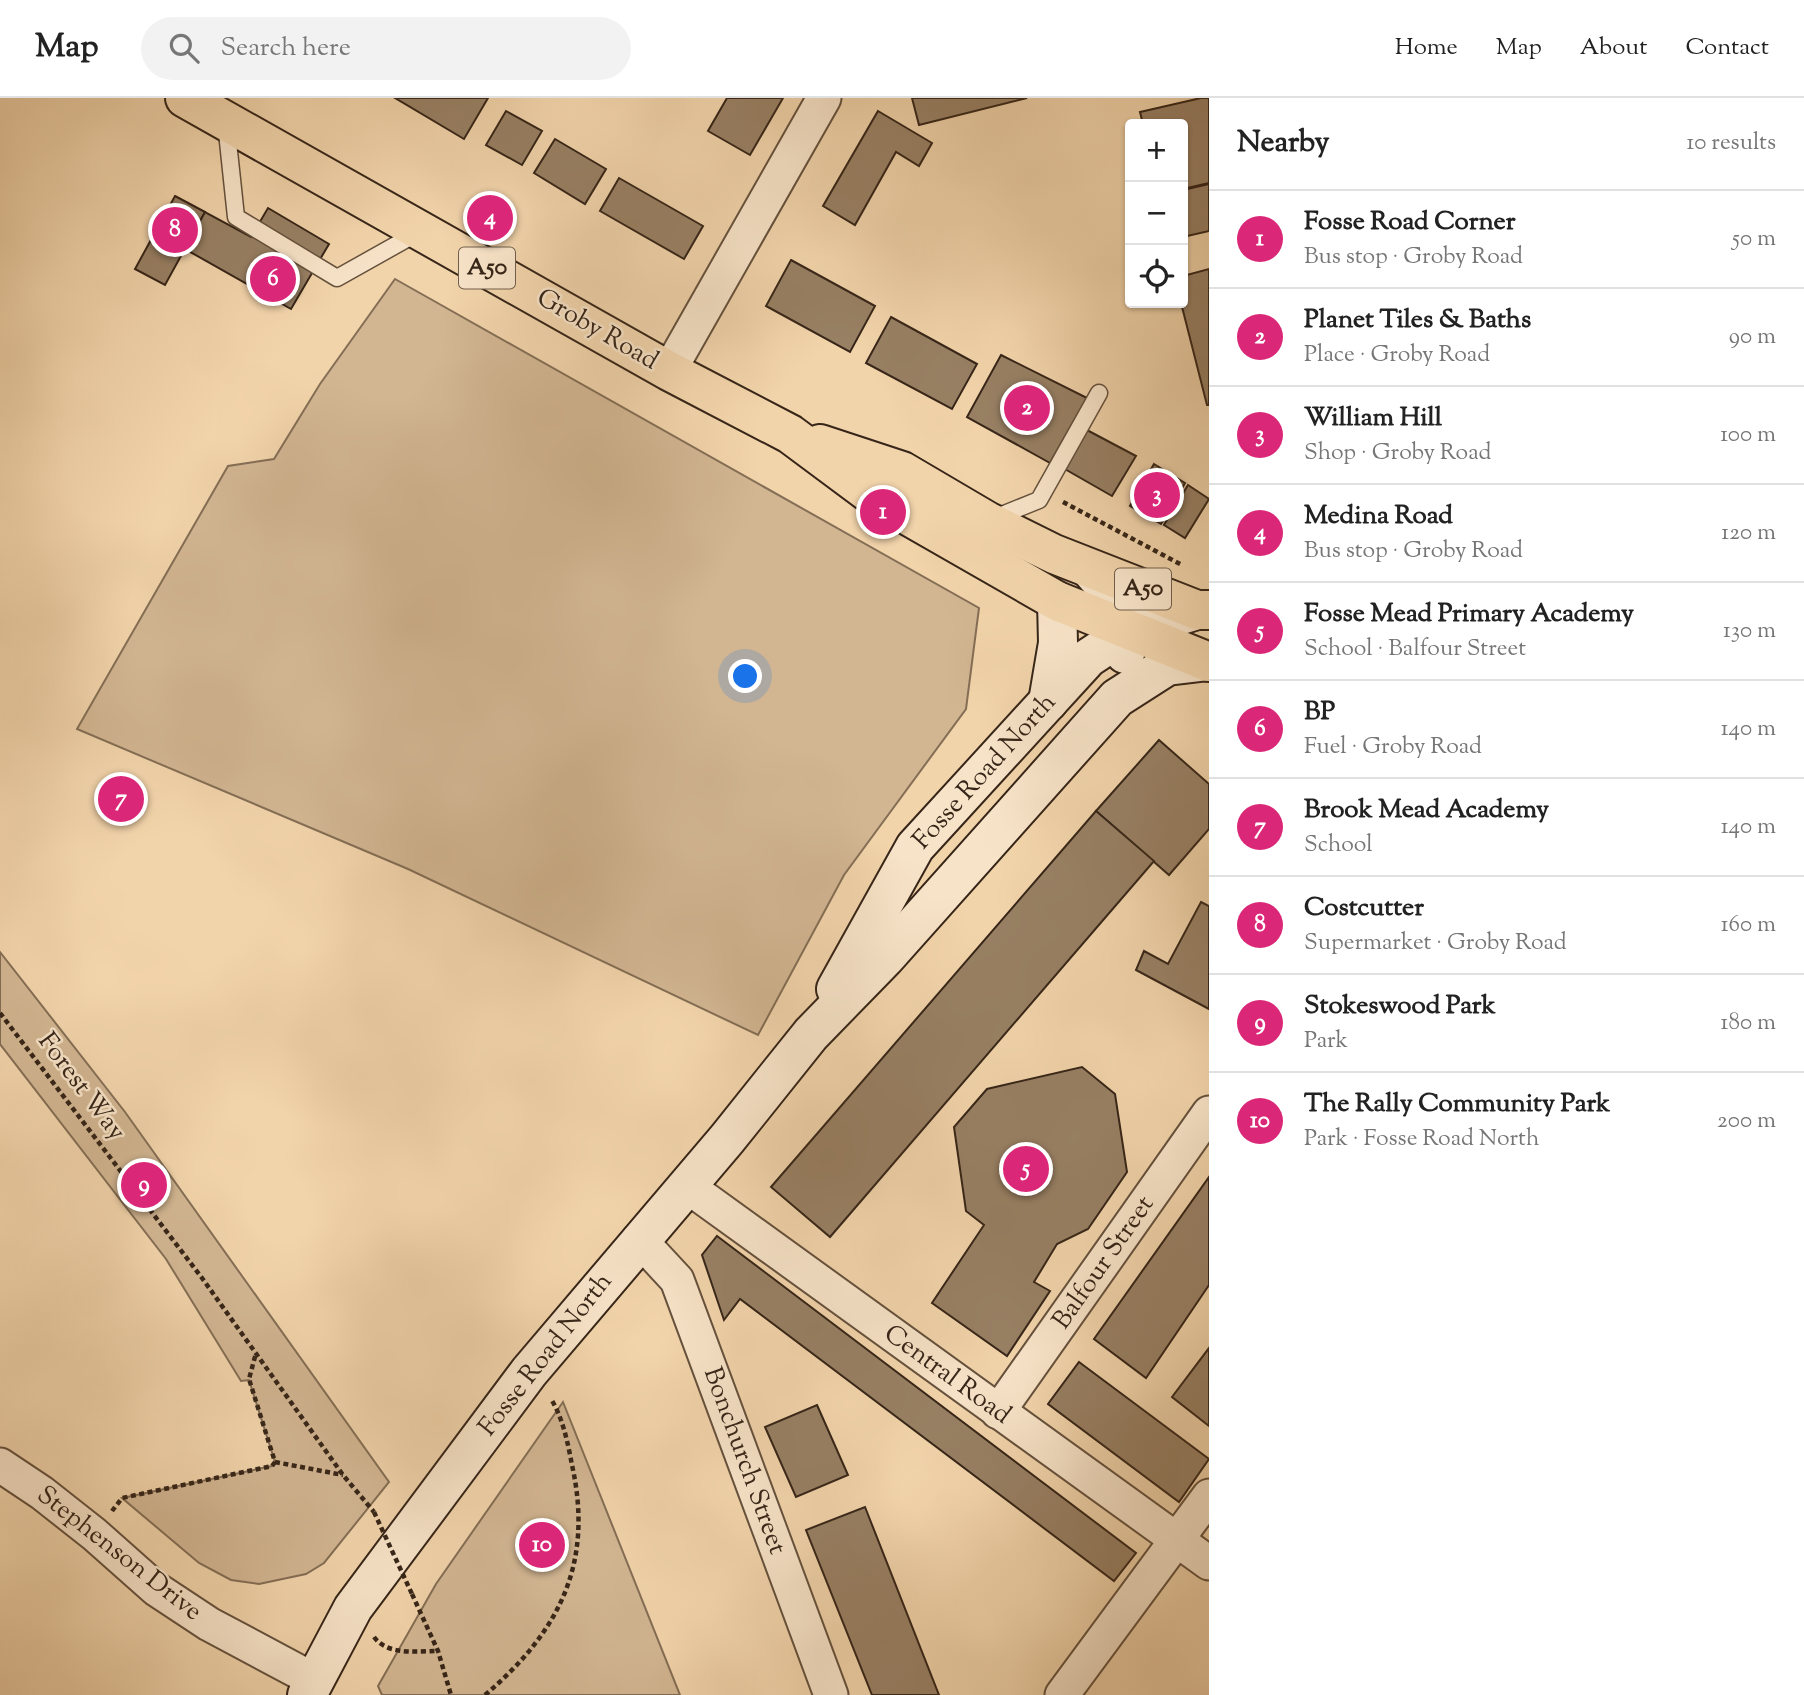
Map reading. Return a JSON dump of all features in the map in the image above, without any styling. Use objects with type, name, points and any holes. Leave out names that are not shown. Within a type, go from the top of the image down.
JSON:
[{"type":"main road","name":"Groby Road","points":[[185,98],[669,370],[790,434],[872,495],[1057,601],[1129,631]]},
{"type":"main road","name":"Groby Road","points":[[790,434],[902,471],[987,521],[1090,569],[1203,610]]},
{"type":"main road","name":"A50","points":[[1129,631],[1208,662]]},
{"type":"street","points":[[669,370],[824,98]]},
{"type":"street","points":[[1090,569],[1126,612],[1129,631],[1117,698]]},
{"type":"street","points":[[1048,702],[1058,643],[1057,601]]},
{"type":"street","name":"Fosse Road North","points":[[811,1034],[915,847],[1088,657],[1129,631],[1203,610]]},
{"type":"street","name":"Fosse Road North","points":[[310,1688],[353,1608],[529,1372],[811,1034],[885,958],[1117,698],[1167,666],[1208,662]]},
{"type":"street","name":"Balfour Street","points":[[998,1412],[1209,1113]]},
{"type":"street","name":"Central Road","points":[[687,1185],[1209,1563]]},
{"type":"street","name":"Bonchurch Street","points":[[639,1239],[677,1280],[831,1695]]},
{"type":"street","name":"Stephenson Drive","points":[[0,1465],[42,1493],[94,1534],[156,1589],[310,1688]]},
{"type":"street","points":[[1062,1695],[1209,1496]]},
{"type":"lane","points":[[226,121],[236,216],[337,278],[421,230]]},
{"type":"lane","points":[[987,521],[1039,500],[1099,393]]},
{"type":"path","points":[[1043,491],[1192,569]]},
{"type":"path","name":"Forest Way","points":[[0,1013],[257,1353],[343,1475],[373,1512],[438,1651],[451,1695]]},
{"type":"path","points":[[257,1353],[249,1379],[275,1462]]},
{"type":"path","points":[[485,1695],[525,1659],[550,1626],[566,1592],[574,1563],[579,1496],[570,1457],[554,1404],[529,1372]]},
{"type":"path","points":[[275,1462],[343,1475]]},
{"type":"path","points":[[94,1534],[122,1498],[272,1466],[275,1462]]},
{"type":"path","points":[[353,1608],[378,1643],[401,1652],[438,1651]]},
{"type":"shaded area","points":[[395,279],[979,608],[966,709],[844,875],[758,1035],[408,869],[77,729],[228,466],[274,459],[320,384]]},
{"type":"shaded area","points":[[0,952],[125,1112],[389,1482],[324,1563],[306,1574],[259,1584],[231,1580],[199,1563],[122,1498],[272,1466],[275,1462],[249,1380],[241,1381],[166,1259],[0,1044]]},
{"type":"shaded area","points":[[563,1402],[680,1695],[382,1695],[378,1686],[436,1584]]},
{"type":"building","points":[[395,98],[488,98],[464,139]]},
{"type":"building","points":[[727,98],[783,98],[750,155],[708,131]]},
{"type":"building","points":[[912,98],[1027,98],[919,125]]},
{"type":"building","points":[[1209,98],[1209,183],[1188,188],[1188,119],[1142,119],[1140,112]]},
{"type":"building","points":[[506,111],[542,131],[522,165],[486,145]]},
{"type":"building","points":[[878,111],[932,143],[919,166],[896,152],[855,225],[823,206]]},
{"type":"building","points":[[555,139],[606,169],[585,204],[534,173]]},
{"type":"building","points":[[619,178],[703,226],[684,259],[600,211]]},
{"type":"building","points":[[1209,184],[1209,231],[1188,236],[1188,189]]},
{"type":"building","points":[[175,196],[205,212],[165,285],[135,269]]},
{"type":"building","points":[[268,208],[329,244],[291,309],[185,249],[205,212],[251,237]]},
{"type":"building","points":[[791,260],[875,306],[850,352],[766,306]]},
{"type":"building","points":[[1209,269],[1209,405],[1182,308],[1188,308],[1188,275]]},
{"type":"building","points":[[891,317],[977,364],[952,409],[866,363]]},
{"type":"building","points":[[1001,355],[1087,398],[1050,463],[967,417]]},
{"type":"building","points":[[1085,429],[1136,456],[1112,496],[1063,468]]},
{"type":"building","points":[[1154,464],[1185,483],[1161,524],[1130,506]]},
{"type":"building","points":[[1188,485],[1209,499],[1185,538],[1164,525]]},
{"type":"building","points":[[1159,740],[1209,784],[1209,829],[1169,875],[1096,811]]},
{"type":"building","points":[[1096,811],[1154,861],[830,1237],[771,1187]]},
{"type":"building","points":[[1201,902],[1209,906],[1209,1009],[1136,970],[1144,951],[1168,964]]},
{"type":"building","points":[[1082,1067],[1115,1094],[1127,1172],[1088,1229],[1057,1244],[1034,1282],[1050,1291],[1007,1356],[932,1303],[984,1225],[966,1211],[954,1127],[987,1089]]},
{"type":"building","points":[[1209,1177],[1209,1285],[1146,1378],[1094,1339]]},
{"type":"building","points":[[717,1236],[1136,1553],[1114,1581],[740,1299],[724,1320],[702,1255]]},
{"type":"building","points":[[1209,1348],[1209,1426],[1172,1397]]},
{"type":"building","points":[[1079,1362],[1209,1459],[1179,1502],[1048,1404]]},
{"type":"building","points":[[817,1405],[848,1475],[796,1497],[765,1427]]},
{"type":"building","points":[[865,1507],[939,1695],[872,1695],[806,1530]]},
{"type":"place","name":"Medina Road","points":[[490,218]]},
{"type":"place","name":"Costcutter","points":[[175,230]]},
{"type":"place","name":"BP","points":[[273,279]]},
{"type":"place","name":"Planet Tiles & Baths","points":[[1027,408]]},
{"type":"place","name":"William Hill","points":[[1157,495]]},
{"type":"place","name":"Fosse Road Corner","points":[[883,512]]},
{"type":"place","name":"Brook Mead Academy","points":[[121,799]]},
{"type":"place","name":"Fosse Mead Primary Academy","points":[[1026,1169]]},
{"type":"place","name":"Stokeswood Park","points":[[144,1185]]},
{"type":"place","name":"The Rally Community Park","points":[[542,1545]]}]
